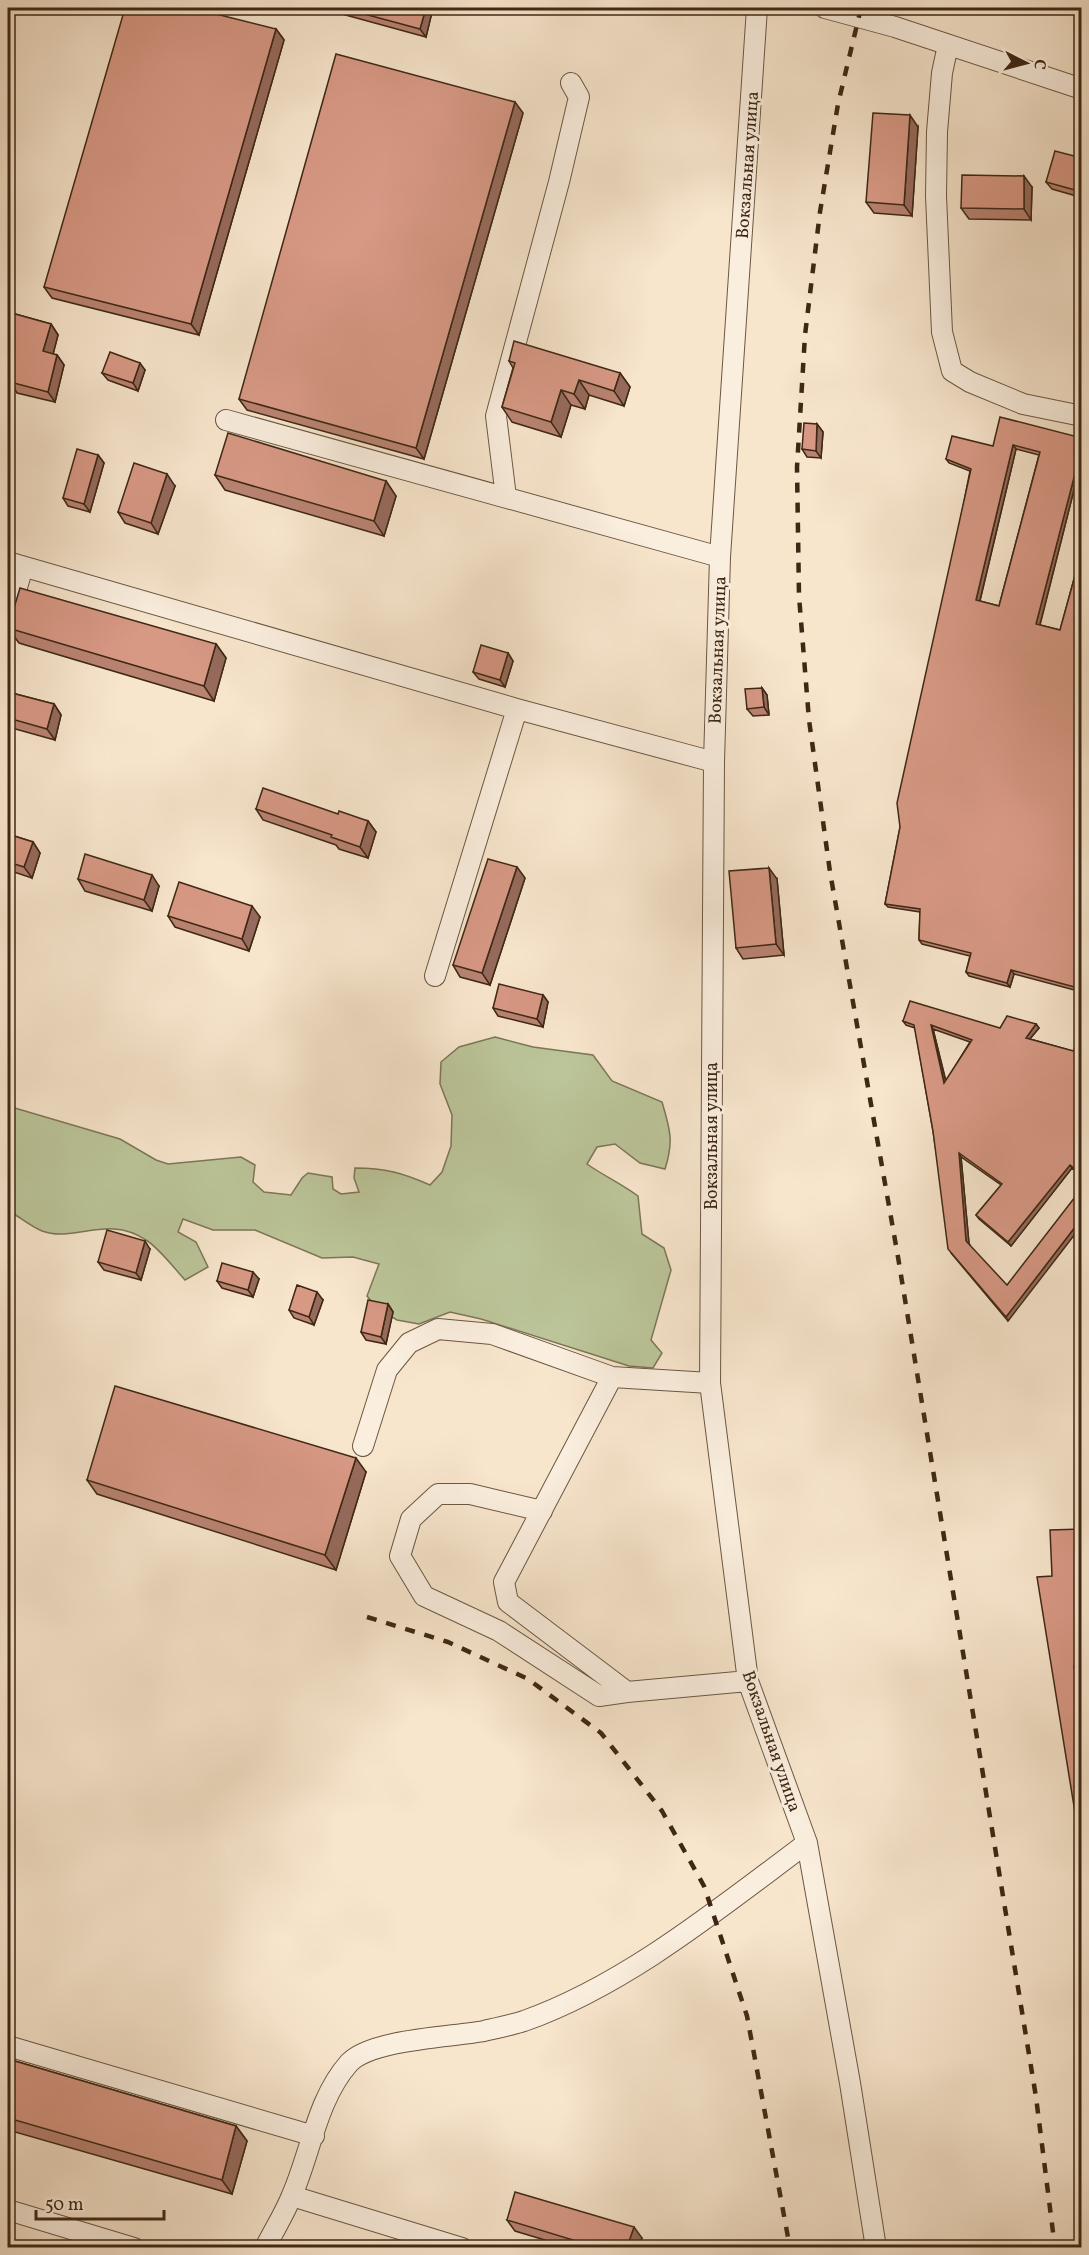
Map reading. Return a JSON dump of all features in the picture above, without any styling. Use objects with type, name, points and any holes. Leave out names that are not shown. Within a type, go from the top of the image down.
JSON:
[{"type":"street","name":"Вокзальная улица","points":[[757,8],[720,557],[714,762],[710,1383],[748,1681],[807,1843],[850,2083],[876,2247]]},
{"type":"street","points":[[825,8],[1082,89]]},
{"type":"street","points":[[948,45],[942,73],[937,132],[936,196],[942,332],[952,371],[1023,404],[1082,416]]},
{"type":"street","points":[[506,497],[496,416],[559,182],[579,97],[571,83]]},
{"type":"street","points":[[226,420],[720,557]]},
{"type":"street","points":[[8,618],[15,565],[517,709],[714,762]]},
{"type":"street","points":[[435,976],[517,709]]},
{"type":"street","points":[[363,1446],[387,1370],[409,1343],[438,1329],[492,1334],[612,1377],[710,1383]]},
{"type":"street","points":[[612,1377],[504,1581],[508,1602],[627,1692]]},
{"type":"street","points":[[542,1511],[470,1494],[438,1494],[411,1519],[400,1556],[424,1596],[499,1631],[599,1696],[748,1681]]},
{"type":"street","points":[[265,2247],[292,2196],[329,2093],[350,2062],[363,2054],[420,2038],[484,2031],[523,2021],[564,2004],[650,1956],[807,1843]]},
{"type":"street","points":[[8,2046],[314,2136]]},
{"type":"street","points":[[292,2196],[462,2247]]},
{"type":"street","points":[[8,2210],[134,2247]]},
{"type":"green space","points":[[495,1037],[533,1047],[593,1055],[612,1081],[662,1102],[670,1135],[665,1169],[640,1163],[615,1144],[597,1147],[587,1164],[638,1196],[642,1234],[664,1248],[671,1270],[651,1340],[662,1353],[653,1368],[629,1366],[481,1319],[450,1312],[419,1324],[397,1320],[377,1308],[367,1296],[379,1264],[353,1257],[322,1258],[255,1230],[213,1230],[183,1219],[178,1232],[196,1242],[208,1267],[185,1280],[156,1248],[132,1233],[118,1229],[105,1229],[54,1234],[38,1229],[14,1214],[8,1215],[8,1106],[120,1139],[156,1160],[168,1164],[241,1157],[255,1165],[253,1182],[264,1192],[291,1195],[308,1173],[332,1177],[333,1189],[341,1194],[359,1192],[354,1178],[355,1168],[394,1172],[430,1185],[442,1172],[451,1146],[452,1115],[440,1084],[441,1062],[459,1047]]},
{"type":"building","points":[[125,8],[192,8],[276,29],[191,324],[44,287]]},
{"type":"building","points":[[342,8],[426,8],[420,29]]},
{"type":"building","points":[[336,54],[515,102],[416,448],[239,399]]},
{"type":"building","points":[[873,113],[910,115],[904,205],[866,202]]},
{"type":"building","points":[[1055,151],[1082,158],[1075,190],[1046,182]]},
{"type":"building","points":[[962,175],[1024,176],[1024,209],[961,208]]},
{"type":"building","points":[[8,312],[51,324],[43,351],[57,355],[48,392],[10,382],[12,373],[8,372]]},
{"type":"building","points":[[514,341],[620,373],[614,391],[579,380],[574,394],[561,390],[551,422],[502,407],[515,363],[509,361]]},
{"type":"building","points":[[110,352],[140,363],[133,383],[102,373]]},
{"type":"building","points":[[1000,417],[1082,438],[1082,463],[1078,462],[1036,624],[1060,630],[1082,550],[1082,989],[1011,970],[1007,983],[966,972],[971,953],[919,940],[920,909],[885,904],[900,827],[897,803],[971,469],[946,459],[952,436],[993,446]],"holes":[[[1013,445],[1040,452],[999,606],[976,600]]]},
{"type":"building","points":[[804,423],[817,424],[816,451],[802,449]]},
{"type":"building","points":[[228,433],[386,481],[374,521],[215,475]]},
{"type":"building","points":[[77,449],[98,455],[84,504],[63,498]]},
{"type":"building","points":[[134,463],[167,474],[151,523],[118,512]]},
{"type":"building","points":[[20,588],[216,644],[204,686],[8,628]]},
{"type":"building","points":[[481,645],[508,653],[500,680],[473,672]]},
{"type":"building","points":[[762,688],[764,707],[747,709],[745,689]]},
{"type":"building","points":[[8,692],[54,704],[47,729],[8,718]]},
{"type":"building","points":[[263,788],[338,814],[339,811],[368,821],[360,847],[256,809]]},
{"type":"building","points":[[8,834],[33,842],[24,867],[8,862]]},
{"type":"building","points":[[85,854],[152,875],[144,900],[78,879]]},
{"type":"building","points":[[488,859],[517,867],[482,973],[453,965]]},
{"type":"building","points":[[769,868],[776,944],[736,948],[729,871]]},
{"type":"building","points":[[179,882],[252,906],[242,939],[168,916]]},
{"type":"building","points":[[499,984],[543,995],[537,1019],[493,1008]]},
{"type":"building","points":[[910,1001],[1000,1028],[1007,1016],[1036,1024],[1026,1038],[1073,1051],[1082,1038],[1082,1174],[1070,1165],[1008,1242],[976,1215],[1002,1184],[959,1153],[966,1241],[1007,1285],[1082,1188],[1082,1218],[1006,1317],[948,1249],[933,1131],[914,1025],[903,1021]],"holes":[[[931,1025],[972,1040],[944,1083]]]},
{"type":"building","points":[[107,1230],[145,1241],[136,1273],[98,1262]]},
{"type":"building","points":[[222,1263],[253,1272],[248,1290],[217,1281]]},
{"type":"building","points":[[297,1285],[317,1292],[309,1317],[289,1310]]},
{"type":"building","points":[[368,1300],[388,1304],[381,1337],[361,1332]]},
{"type":"building","points":[[115,1386],[356,1458],[325,1555],[87,1480]]},
{"type":"building","points":[[1082,1529],[1082,1665],[1074,1666],[1082,1711],[1082,1856],[1037,1577],[1052,1576],[1050,1530]]},
{"type":"building","points":[[8,2059],[236,2126],[222,2180],[8,2118]]},
{"type":"building","points":[[515,2192],[634,2227],[627,2247],[596,2247],[507,2220]]},
{"type":"railway","points":[[861,8],[838,104],[820,212],[805,335],[797,467],[799,596],[809,720],[830,872],[898,1257],[1036,2097],[1055,2248]]},
{"type":"railway","points":[[367,1617],[448,1642],[528,1679],[601,1733],[662,1811],[704,1886],[747,2016],[790,2248]]}]
